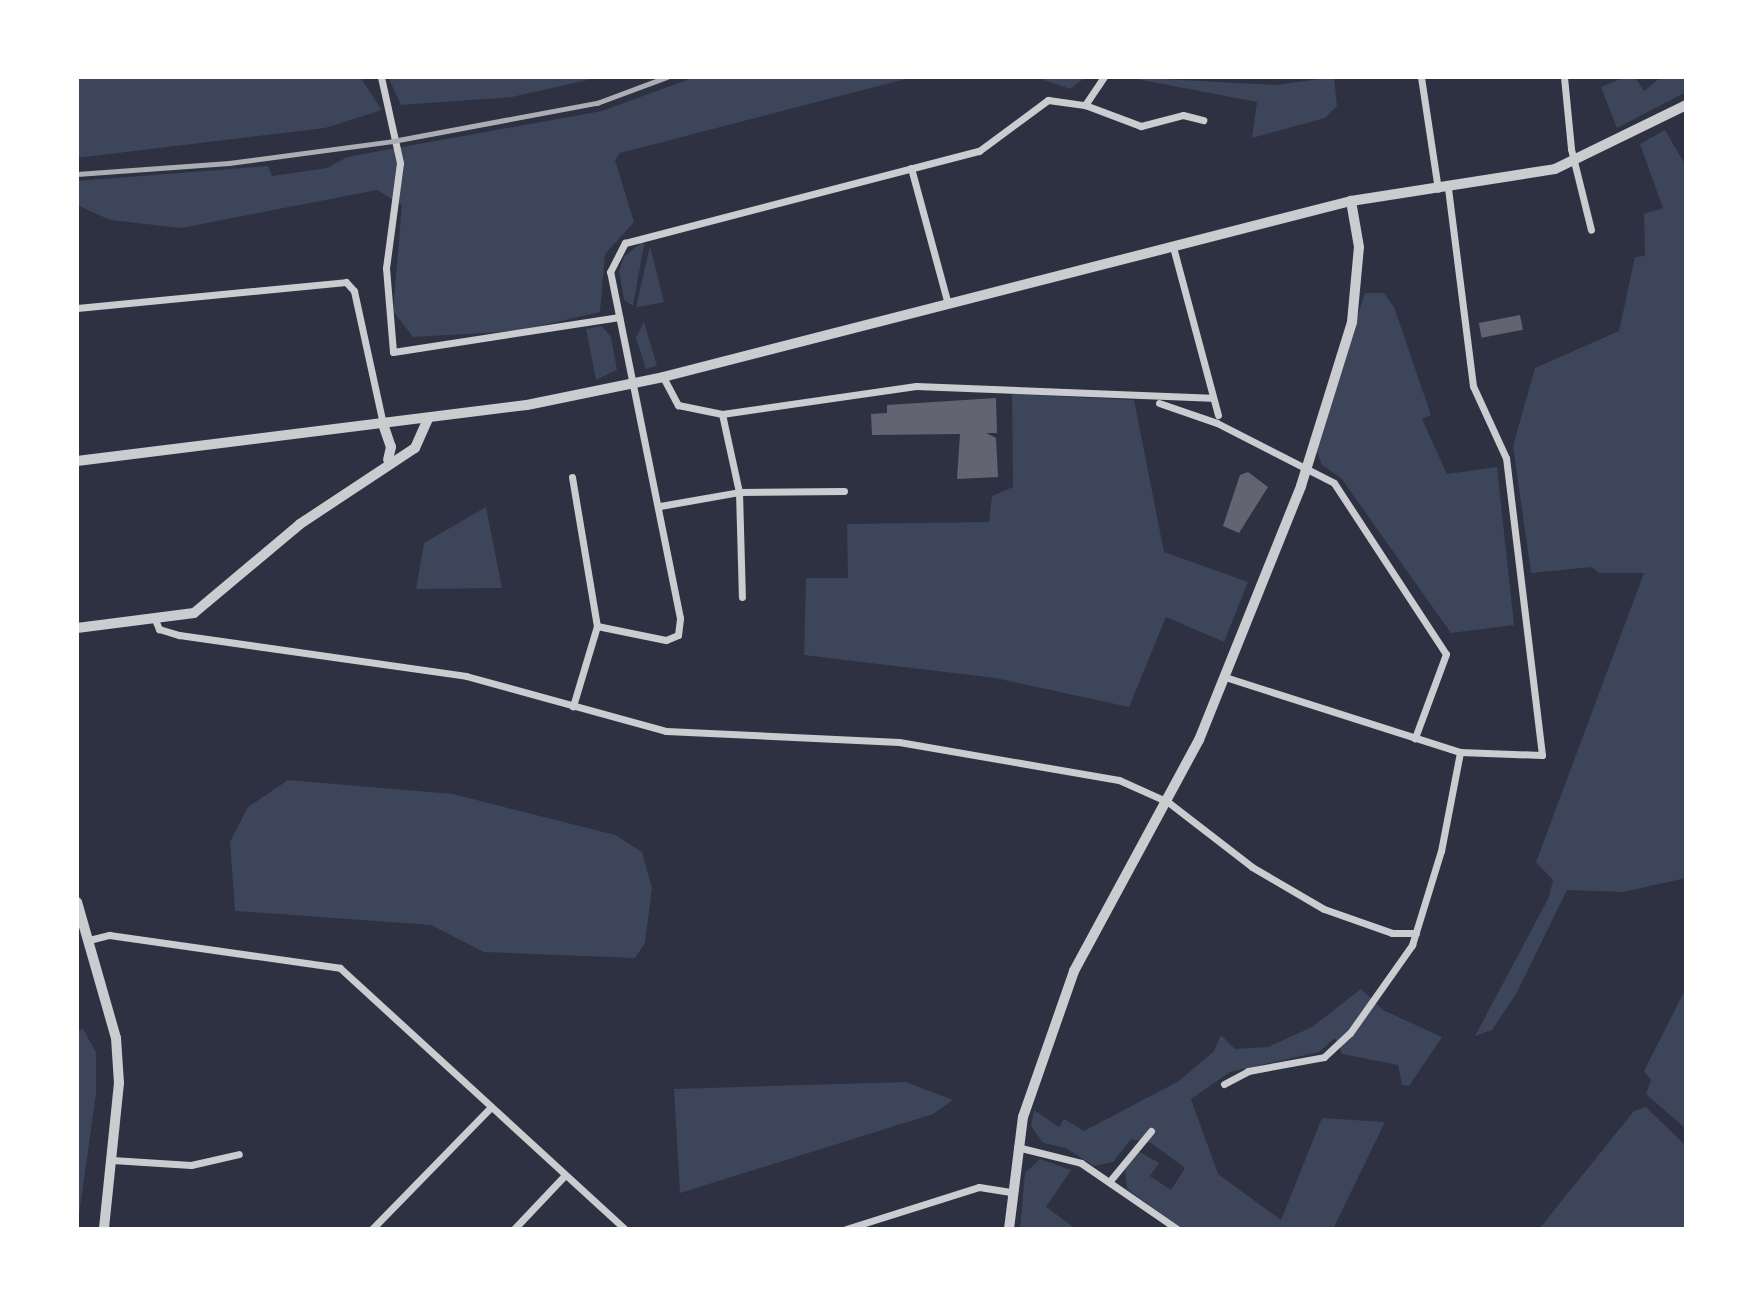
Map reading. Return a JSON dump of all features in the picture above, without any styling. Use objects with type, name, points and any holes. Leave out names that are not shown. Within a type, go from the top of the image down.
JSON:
[{"type":"street","points":[[381,77],[393,119],[400,163],[386,268],[393,352],[620,317]]},
{"type":"street","points":[[1085,105],[1104,77]]},
{"type":"street","points":[[1225,677],[1460,752],[1542,755],[1506,458],[1473,386],[1443,189],[1421,77]]},
{"type":"street","points":[[1564,77],[1574,163],[1591,230]]},
{"type":"street","points":[[597,626],[666,640],[678,635],[660,506],[610,272],[625,243],[991,146],[1048,100],[1085,105],[1141,126],[1183,115],[1203,120]]},
{"type":"street","points":[[77,461],[428,419],[663,377],[1351,201],[1443,189],[1574,163],[1686,105]]},
{"type":"street","points":[[911,168],[948,304]]},
{"type":"street","points":[[1009,1229],[1017,1147],[1041,1057],[1074,971],[1168,802],[1225,677],[1306,467],[1352,322],[1359,247],[1351,201]]},
{"type":"street","points":[[1173,247],[1211,398],[1218,415]]},
{"type":"street","points":[[77,309],[346,282],[354,290],[383,424],[391,447],[388,460]]},
{"type":"street","points":[[663,377],[678,405],[722,414],[915,386],[1211,398]]},
{"type":"street","points":[[1159,403],[1306,467],[1334,483],[1441,639],[1446,654],[1415,738]]},
{"type":"street","points":[[722,414],[739,492],[743,597]]},
{"type":"street","points":[[77,628],[156,622],[194,613],[214,600],[300,524],[388,460],[415,448],[428,419]]},
{"type":"street","points":[[572,477],[597,626],[573,706]]},
{"type":"street","points":[[660,506],[739,492],[844,491]]},
{"type":"street","points":[[156,622],[159,629],[179,635],[466,676],[573,706],[691,734],[899,742],[1119,780],[1168,802],[1252,867],[1324,909],[1392,933],[1416,933]]},
{"type":"street","points":[[1224,1084],[1248,1071],[1324,1057],[1350,1033],[1416,933],[1460,752]]},
{"type":"street","points":[[77,902],[81,928],[89,940],[116,1038],[112,1160],[104,1229]]},
{"type":"street","points":[[89,940],[108,935],[324,961],[340,968],[625,1229]]},
{"type":"street","points":[[372,1229],[490,1108]]},
{"type":"street","points":[[1109,1182],[1152,1130]]},
{"type":"street","points":[[1017,1147],[1081,1163],[1177,1229]]},
{"type":"street","points":[[112,1160],[191,1165],[239,1154]]},
{"type":"street","points":[[514,1229],[565,1175]]},
{"type":"street","points":[[846,1229],[979,1187],[1011,1192]]},
{"type":"shaded area","points":[[77,77],[360,77],[382,110],[325,128],[77,158]]},
{"type":"shaded area","points":[[388,77],[601,77],[512,97],[401,105]]},
{"type":"shaded area","points":[[695,77],[913,77],[620,153],[615,160],[634,222],[605,254],[600,312],[517,331],[413,337],[393,311],[402,205],[377,190],[181,228],[110,220],[77,205],[77,181],[268,166],[272,176],[327,168],[347,157],[602,111]]},
{"type":"shaded area","points":[[1035,77],[1086,77],[1070,89]]},
{"type":"shaded area","points":[[1126,77],[1275,85],[1334,77],[1337,106],[1325,118],[1252,138],[1257,102]]},
{"type":"shaded area","points":[[1625,77],[1635,77],[1644,91],[1661,77],[1686,77],[1686,92],[1617,128],[1601,87]]},
{"type":"shaded area","points":[[1665,130],[1686,166],[1686,878],[1623,892],[1567,890],[1516,994],[1492,1030],[1475,1036],[1549,897],[1553,880],[1536,862],[1644,573],[1599,573],[1592,567],[1531,573],[1513,446],[1535,368],[1619,331],[1635,257],[1645,256],[1644,214],[1663,208],[1640,144]]},
{"type":"shaded area","points":[[643,241],[633,306],[624,300],[619,271],[624,257]]},
{"type":"shaded area","points":[[650,246],[664,302],[636,307]]},
{"type":"shaded area","points":[[1365,293],[1384,293],[1394,307],[1431,415],[1422,419],[1447,474],[1497,467],[1514,625],[1451,633],[1341,478],[1322,465],[1316,449]]},
{"type":"shaded area","points":[[644,322],[657,366],[646,369],[636,338]]},
{"type":"shaded area","points":[[602,326],[611,337],[617,370],[596,380],[586,329]]},
{"type":"shaded area","points":[[1012,394],[1134,400],[1164,552],[1248,582],[1224,642],[1166,617],[1129,707],[995,678],[804,655],[806,578],[848,578],[847,524],[989,522],[992,496],[1013,487]]},
{"type":"shaded area","points":[[486,507],[502,588],[416,589],[424,543]]},
{"type":"shaded area","points":[[288,780],[453,794],[615,835],[642,852],[652,888],[645,943],[635,958],[484,952],[431,925],[235,911],[230,842],[248,807]]},
{"type":"shaded area","points":[[1686,988],[1686,1129],[1646,1094],[1651,1080],[1644,1071]]},
{"type":"shaded area","points":[[1361,989],[1383,1010],[1442,1037],[1409,1086],[1402,1085],[1398,1065],[1342,1054],[1335,1038],[1319,1052],[1230,1072],[1191,1099],[1218,1174],[1281,1220],[1322,1118],[1385,1122],[1333,1229],[1183,1229],[1127,1189],[1125,1169],[1140,1152],[1159,1163],[1150,1176],[1171,1190],[1185,1168],[1151,1143],[1131,1139],[1113,1162],[1094,1166],[1066,1148],[1043,1143],[1031,1126],[1034,1110],[1059,1127],[1064,1119],[1084,1131],[1179,1081],[1214,1051],[1221,1035],[1235,1049],[1268,1047],[1312,1027]]},
{"type":"shaded area","points":[[83,1029],[96,1052],[96,1094],[77,1229],[77,1031]]},
{"type":"shaded area","points":[[906,1082],[953,1100],[933,1114],[680,1193],[674,1089]]},
{"type":"shaded area","points":[[1646,1107],[1686,1146],[1686,1229],[1539,1229],[1634,1111]]},
{"type":"shaded area","points":[[1040,1159],[1071,1170],[1046,1207],[1076,1229],[1020,1229],[1025,1173]]},
{"type":"building","points":[[1520,315],[1523,330],[1482,338],[1479,323]]},
{"type":"building","points":[[996,398],[997,433],[986,433],[996,438],[998,477],[957,479],[960,434],[872,435],[871,414],[887,413],[887,405]]},
{"type":"building","points":[[1248,472],[1268,487],[1239,533],[1223,526],[1240,475]]},
{"type":"railway","points":[[77,174],[229,163],[393,141],[597,103],[667,77]]}]
